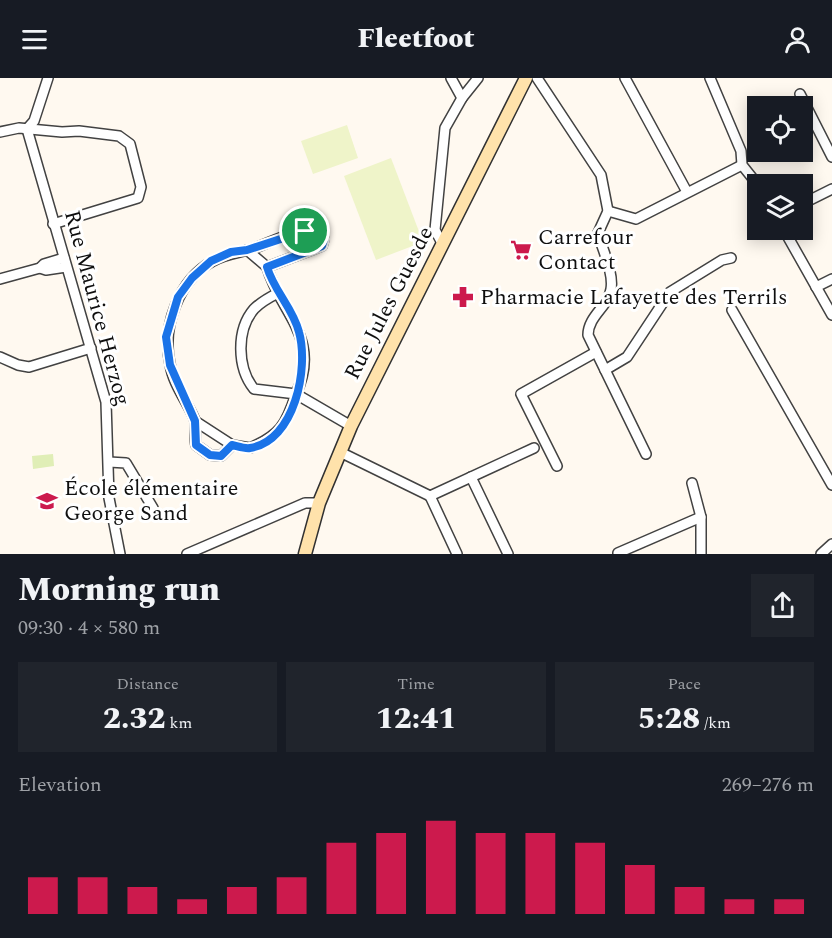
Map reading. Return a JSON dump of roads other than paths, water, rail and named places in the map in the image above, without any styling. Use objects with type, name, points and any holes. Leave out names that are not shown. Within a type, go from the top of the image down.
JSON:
[{"type":"street","points":[[27,129],[34,121],[48,78]]},
{"type":"street","points":[[451,78],[462,98]]},
{"type":"street","points":[[442,243],[435,230],[445,129],[462,98],[478,78]]},
{"type":"street","name":"Rue Jules Guesde","points":[[305,554],[319,503],[351,426],[526,78]]},
{"type":"street","points":[[537,78],[601,175],[608,212],[598,233],[612,283],[611,292],[588,327],[588,335],[646,454]]},
{"type":"street","points":[[625,78],[687,192]]},
{"type":"street","points":[[710,78],[741,151],[742,165],[749,174]]},
{"type":"street","points":[[800,94],[832,157]]},
{"type":"street","points":[[0,132],[27,129],[79,130],[119,136],[130,144],[141,187],[138,198],[53,224]]},
{"type":"street","name":"Rue Maurice Herzog","points":[[27,129],[91,348],[107,411],[109,498],[120,554]]},
{"type":"street","points":[[608,212],[636,219],[742,165]]},
{"type":"street","points":[[813,198],[832,189]]},
{"type":"street","points":[[232,445],[221,456],[210,455],[200,450],[195,438],[195,421],[170,365],[166,337],[178,297],[192,278],[211,261],[231,252],[247,250],[305,231],[322,234],[324,239],[322,246],[267,267]]},
{"type":"street","points":[[790,240],[832,315]]},
{"type":"street","points":[[195,421],[232,445],[250,448],[279,432],[289,415],[302,380],[300,335],[296,322],[278,293],[267,267],[247,250]]},
{"type":"street","points":[[605,370],[627,357],[670,292],[722,260],[731,258]]},
{"type":"street","points":[[0,279],[40,268],[44,264],[65,262]]},
{"type":"street","points":[[816,287],[832,279]]},
{"type":"street","points":[[278,293],[255,309],[245,324],[241,339],[242,360],[246,375],[254,389],[296,394],[351,426]]},
{"type":"street","points":[[732,310],[832,485]]},
{"type":"street","points":[[0,357],[29,367],[91,348]]},
{"type":"street","points":[[557,466],[521,394],[596,352]]},
{"type":"street","points":[[430,496],[534,448]]},
{"type":"street","points":[[340,452],[430,496],[458,554]]},
{"type":"street","points":[[109,462],[126,463],[153,508]]},
{"type":"street","points":[[471,477],[508,554]]},
{"type":"street","points":[[692,483],[701,517],[701,554]]},
{"type":"street","points":[[187,554],[305,503],[319,503]]},
{"type":"street","points":[[618,553],[701,517]]},
{"type":"street","points":[[821,554],[832,544]]},
{"type":"place","name":"Carrefour Contact","points":[[521,250]]},
{"type":"place","name":"Pharmacie Lafayette des Terrils","points":[[463,297]]},
{"type":"place","name":"École élémentaire George Sand","points":[[47,501]]}]
